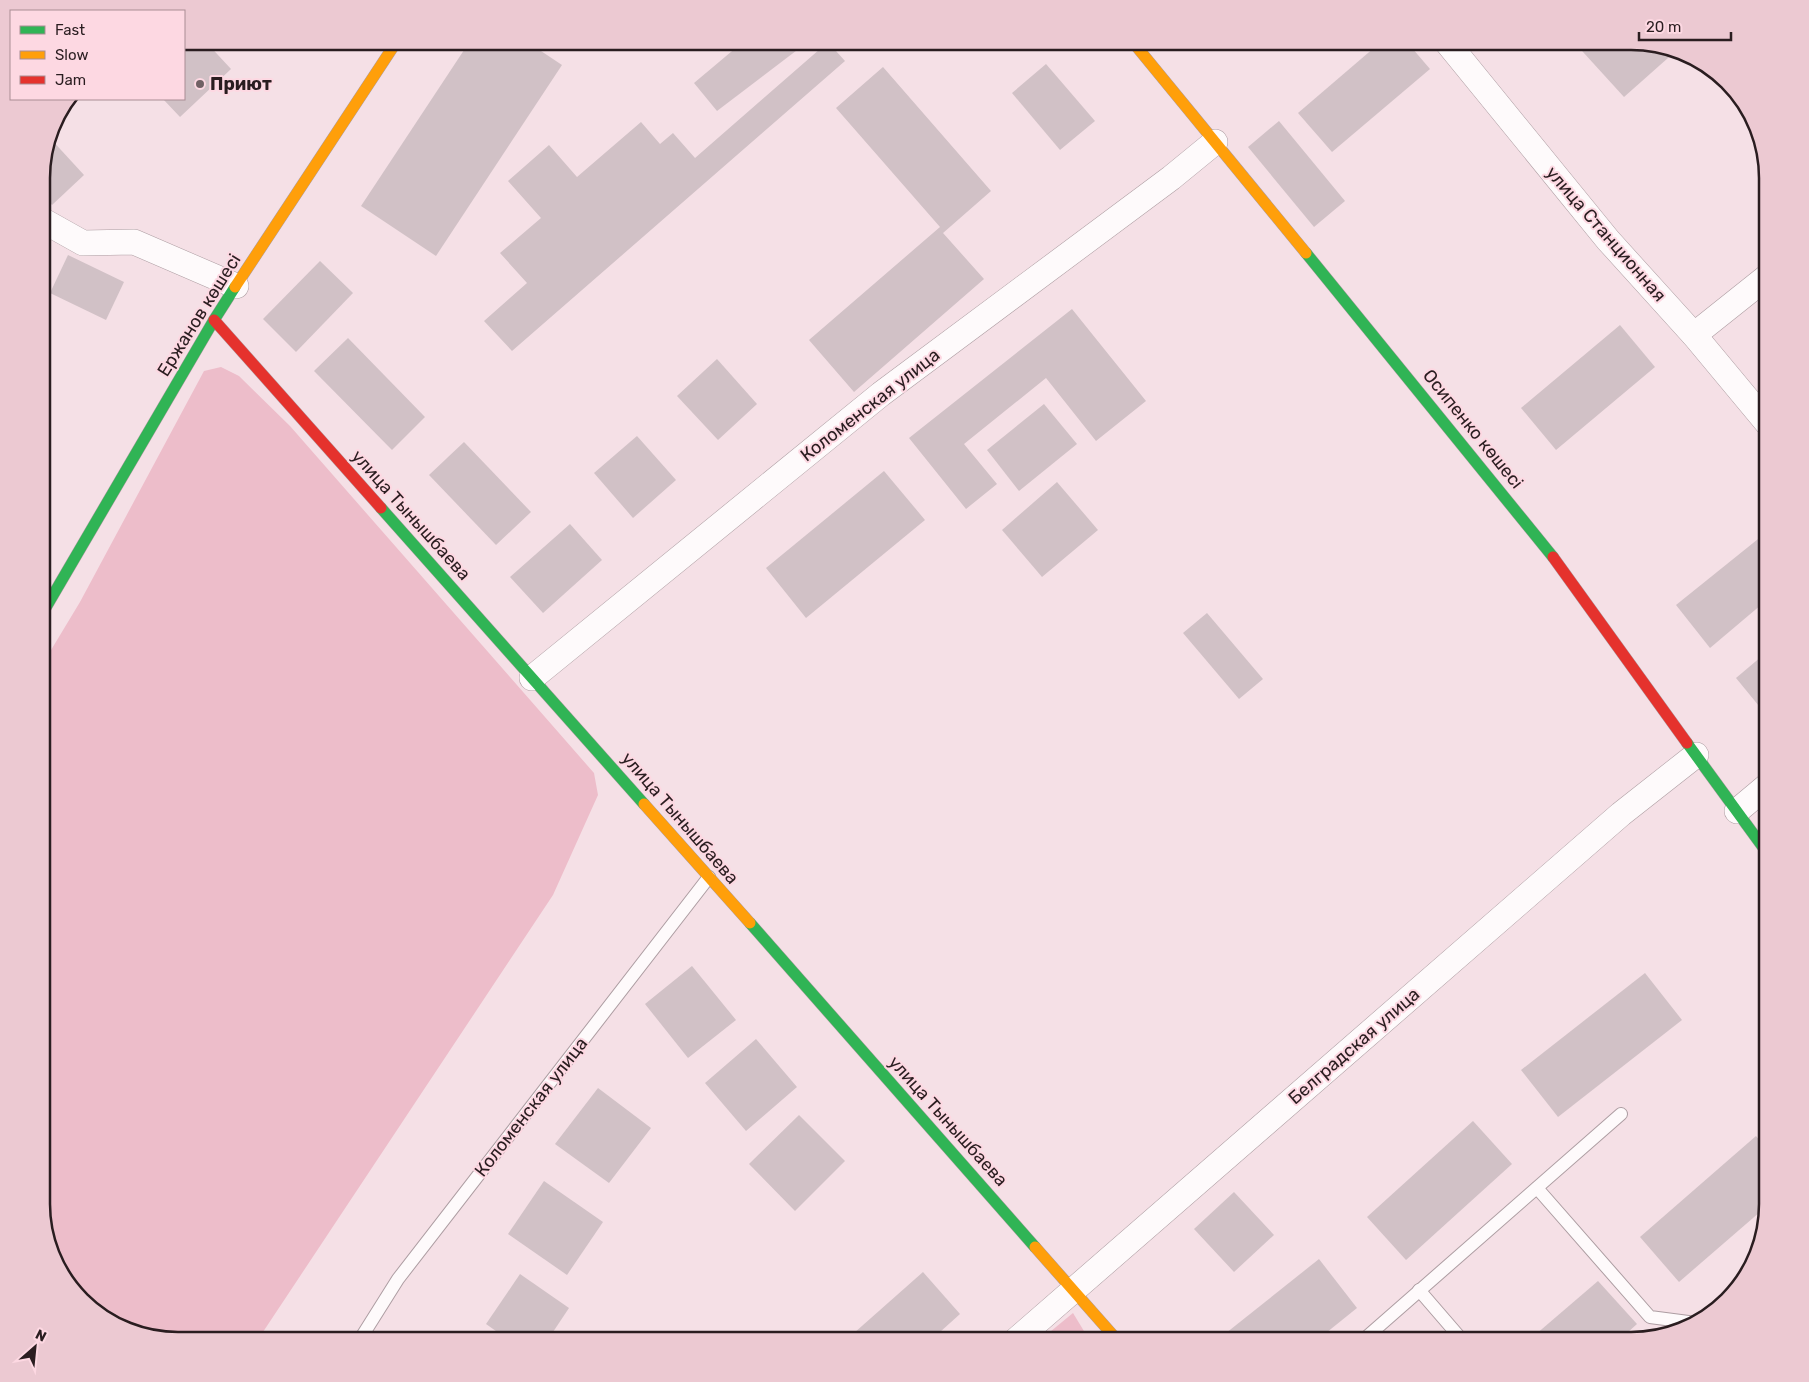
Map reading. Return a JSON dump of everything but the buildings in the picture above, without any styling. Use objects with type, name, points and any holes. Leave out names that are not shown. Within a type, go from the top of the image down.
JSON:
[{"type":"main road","name":"Ержанов көшесі","points":[[50,600],[214,320],[391,50]]},
{"type":"main road","name":"Осипенко көшесі","points":[[1139,50],[1543,543],[1759,842]]},
{"type":"main road","name":"улица Тынышбаева","points":[[214,320],[1110,1332]]},
{"type":"street","name":"улица Станционная","points":[[1453,50],[1608,240],[1694,335],[1759,413]]},
{"type":"street","name":"Коломенская улица","points":[[532,678],[881,394],[1171,178],[1215,142]]},
{"type":"street","points":[[50,224],[84,243],[134,242],[236,286]]},
{"type":"street","points":[[1694,335],[1759,283]]},
{"type":"street","name":"Белградская улица","points":[[1025,1332],[1622,814],[1696,755]]},
{"type":"street","points":[[1737,811],[1759,793]]},
{"type":"lane","name":"Коломенская улица","points":[[365,1332],[398,1279],[708,877]]},
{"type":"lane","points":[[1372,1332],[1621,1114]]},
{"type":"lane","points":[[1537,1188],[1650,1317],[1682,1321]]},
{"type":"lane","points":[[1419,1290],[1455,1332]]},
{"type":"shaded area","points":[[221,367],[239,376],[290,426],[594,773],[598,795],[553,895],[263,1332],[170,1332],[153,1330],[114,1315],[100,1306],[82,1288],[63,1261],[54,1237],[50,1212],[50,652],[80,602],[204,371]]},
{"type":"shaded area","points":[[1073,1313],[1085,1332],[1050,1332]]},
{"type":"traffic: fast","points":[[1306,253],[1553,557]]},
{"type":"traffic: fast","points":[[50,600],[235,287]]},
{"type":"traffic: fast","points":[[381,508],[644,804]]},
{"type":"traffic: fast","points":[[1687,743],[1759,842]]},
{"type":"traffic: fast","points":[[750,923],[1035,1247]]},
{"type":"traffic: slow","points":[[235,287],[391,50]]},
{"type":"traffic: slow","points":[[1139,50],[1306,253]]},
{"type":"traffic: slow","points":[[644,804],[750,923]]},
{"type":"traffic: slow","points":[[1035,1247],[1110,1332]]},
{"type":"traffic: jam","points":[[214,320],[381,508]]},
{"type":"traffic: jam","points":[[1553,557],[1687,743]]},
{"type":"place","name":"Приют","points":[[200,84]]}]
